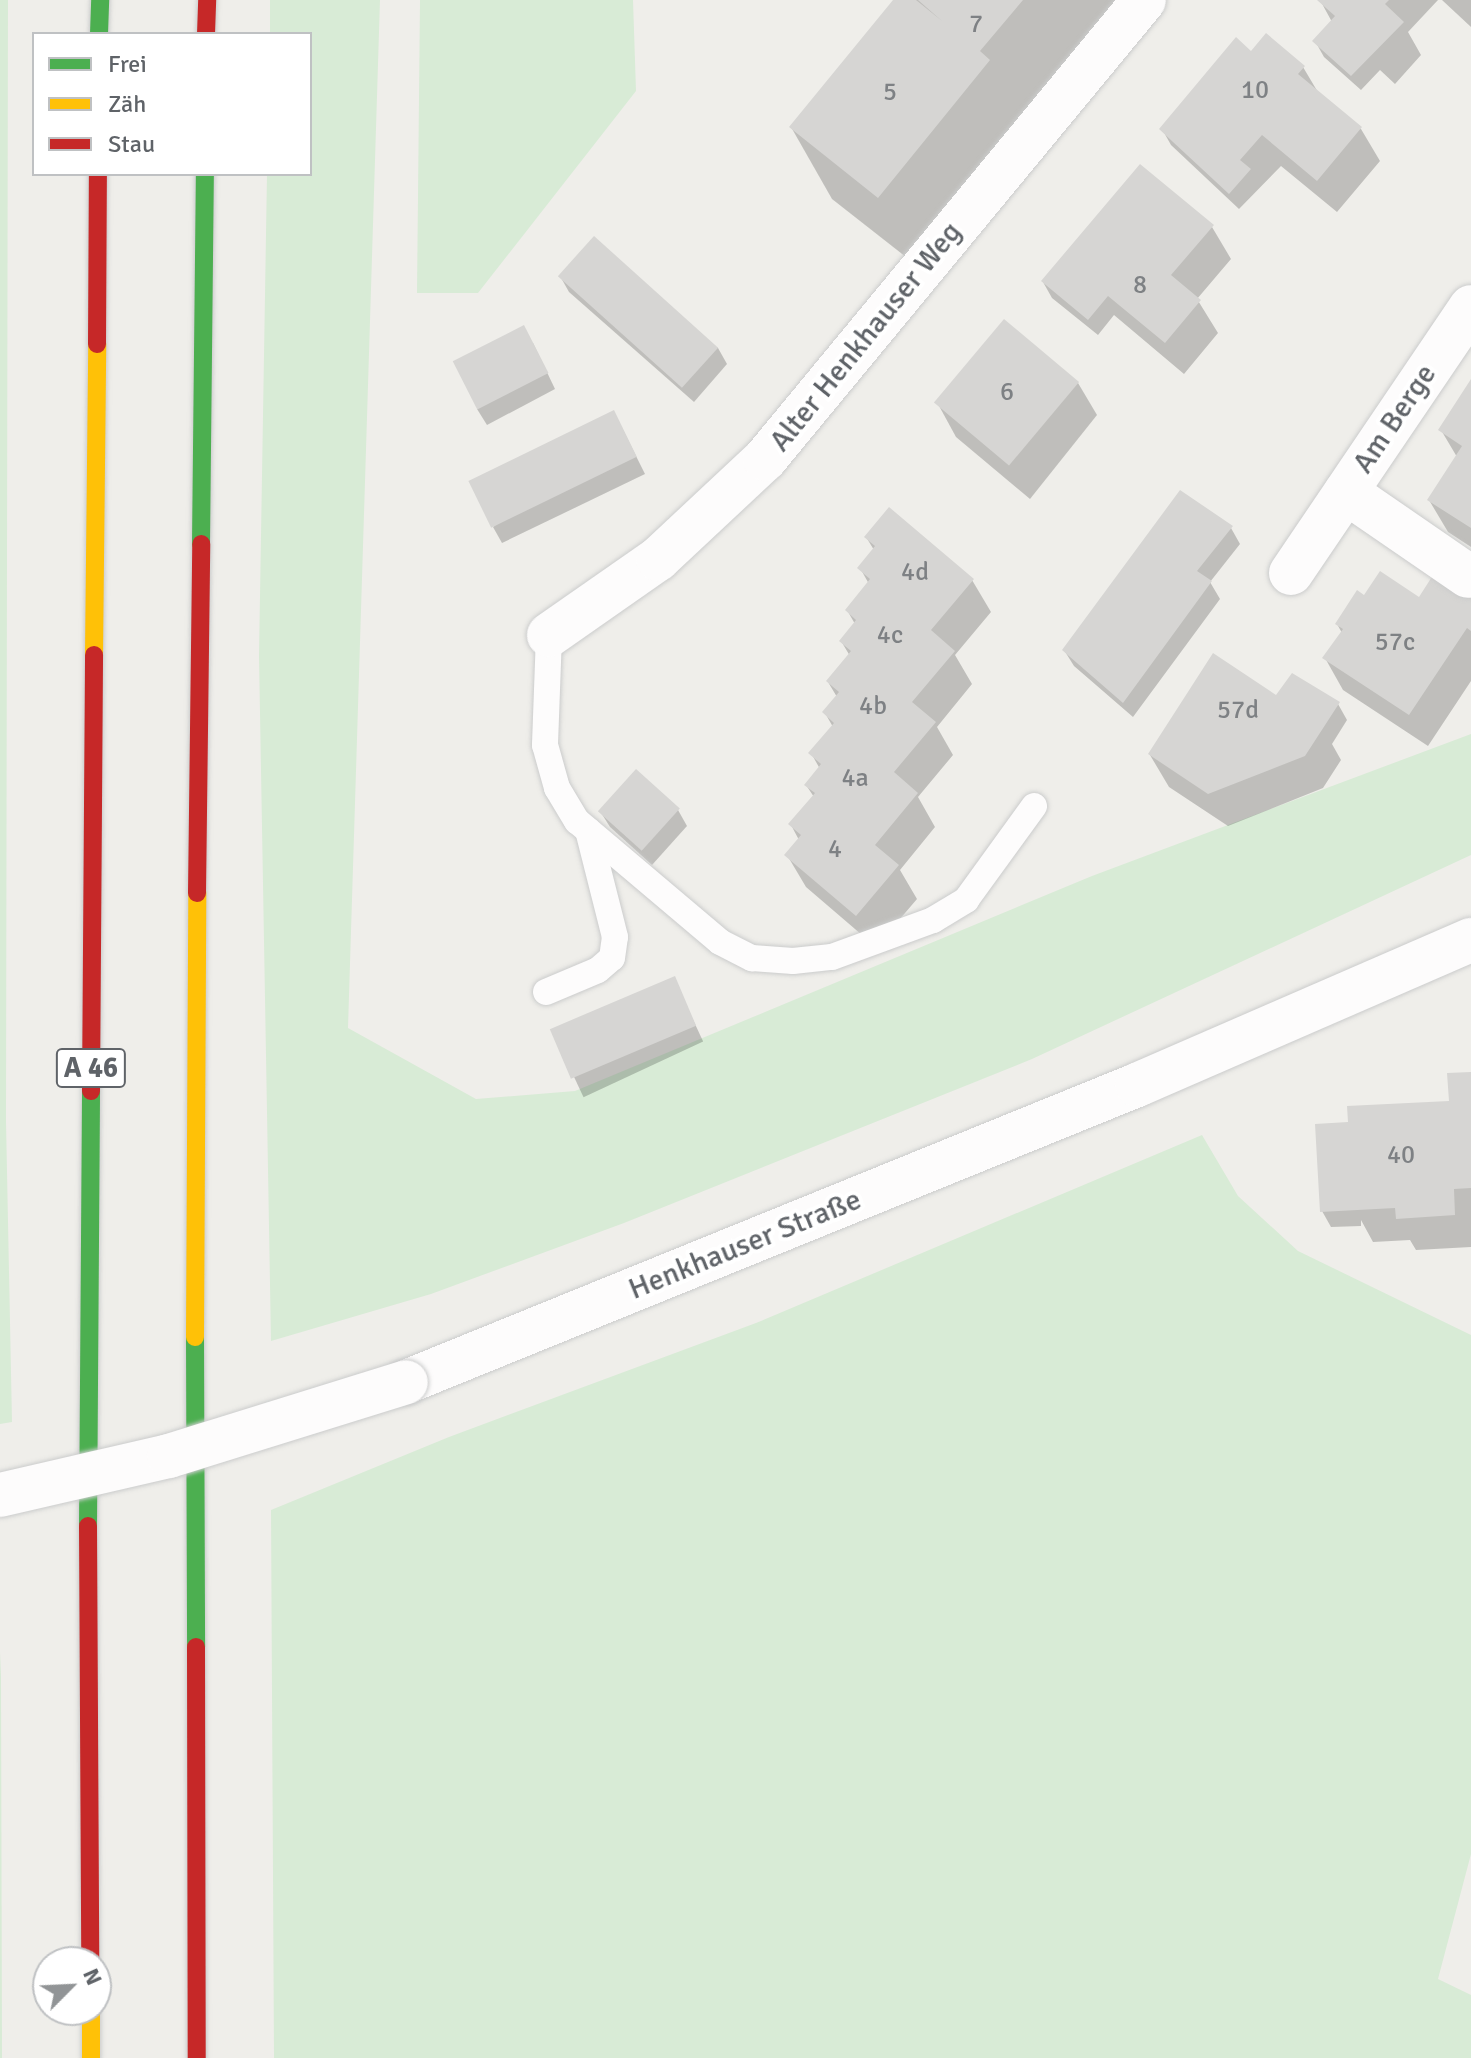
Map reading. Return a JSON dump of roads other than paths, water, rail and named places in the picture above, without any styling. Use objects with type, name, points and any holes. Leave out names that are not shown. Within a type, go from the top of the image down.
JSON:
[{"type":"highway","points":[[99,32],[100,0]]},
{"type":"highway","points":[[206,32],[207,0]]},
{"type":"highway","name":"A 46","points":[[90,1946],[87,1657],[98,176]]},
{"type":"highway","points":[[197,2058],[195,1132],[205,176]]},
{"type":"highway","points":[[91,2026],[91,2058]]},
{"type":"street","name":"Alter Henkhauser Weg","points":[[549,635],[658,559],[765,459],[1144,0]]},
{"type":"street","name":"Am Berge","points":[[1291,573],[1471,307]]},
{"type":"street","name":"Am Berge","points":[[1346,492],[1468,576]]},
{"type":"street","name":"Henkhauser Straße","points":[[0,1495],[169,1456],[406,1382],[1137,1085],[1471,940]]},
{"type":"lane","points":[[549,635],[545,745],[557,788],[588,830],[720,942],[752,958],[793,961],[832,957],[933,920],[966,900],[1034,806]]},
{"type":"lane","points":[[546,992],[598,970],[612,958],[615,937],[588,830]]}]
